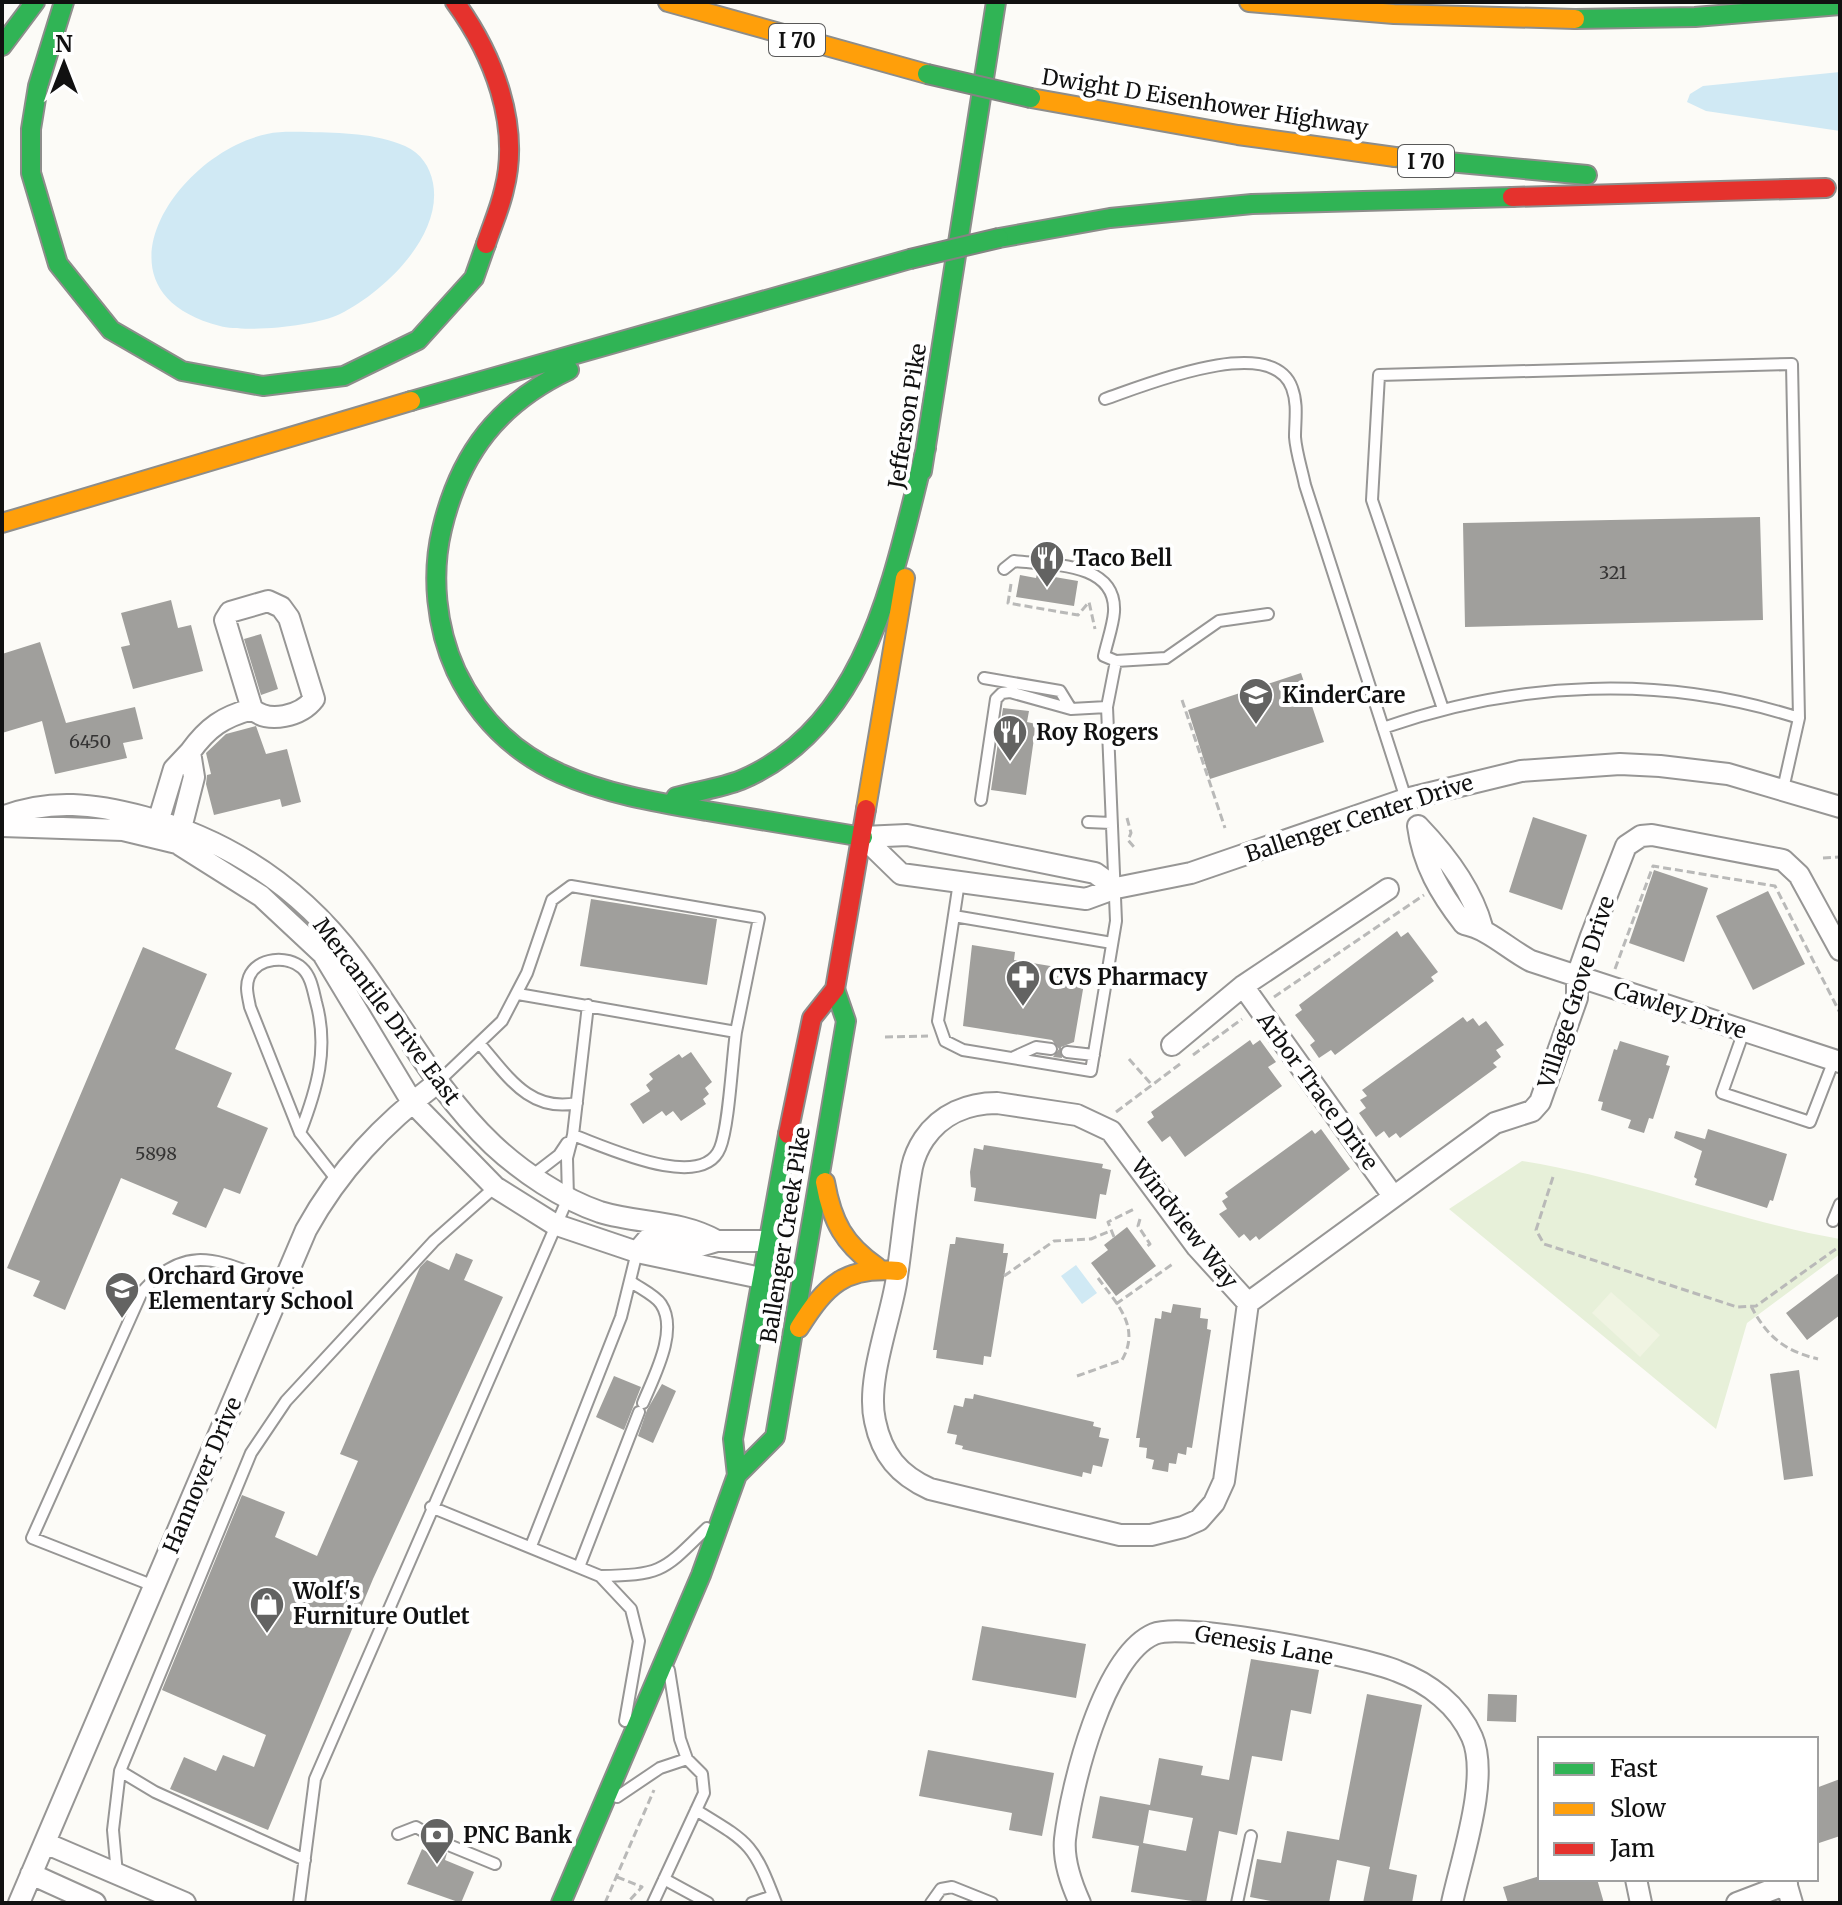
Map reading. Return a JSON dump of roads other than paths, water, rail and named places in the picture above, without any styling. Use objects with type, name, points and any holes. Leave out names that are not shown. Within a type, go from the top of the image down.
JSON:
[{"type":"main road","points":[[2,46],[35,2]]},
{"type":"main road","points":[[64,2],[36,95],[31,132],[31,172],[38,211],[57,259],[70,283],[95,313],[124,340],[157,361],[207,380],[272,389],[324,382],[386,359],[419,337],[447,310],[471,279],[490,244],[502,206],[508,167],[508,128],[500,89],[487,52],[455,2]]},
{"type":"main road","name":"Dwight D Eisenhower Highway","points":[[668,2],[927,74],[1170,125],[1419,161],[1580,174],[1833,188]]},
{"type":"main road","name":"Jefferson Pike","points":[[863,837],[996,2]]},
{"type":"main road","points":[[1249,2],[1435,15],[1538,17],[1686,16],[1840,5]]},
{"type":"main road","points":[[1422,2],[1538,17]]},
{"type":"main road","points":[[2,523],[499,375],[910,259],[999,238],[1110,218],[1252,204],[1833,188]]},
{"type":"main road","points":[[675,327],[576,366],[508,406],[460,468],[444,506],[435,545],[433,583],[450,661],[491,724],[517,749],[549,770],[591,787],[650,801],[863,837]]},
{"type":"main road","points":[[650,801],[734,785],[766,770],[818,729],[840,703],[873,635],[926,448]]},
{"type":"main road","name":"Ballenger Creek Pike","points":[[737,1475],[733,1439],[766,1241],[812,1018],[835,989],[863,837]]},
{"type":"main road","name":"Ballenger Creek Pike","points":[[561,1903],[666,1656],[737,1475],[775,1437],[846,1021],[835,989]]},
{"type":"main road","points":[[822,1160],[830,1214],[841,1240],[877,1267],[898,1271]]},
{"type":"main road","points":[[793,1336],[831,1282],[877,1267]]},
{"type":"street","points":[[268,601],[281,607],[289,618],[314,699],[308,708],[278,717],[260,716],[252,709],[225,620],[230,612],[268,601]]},
{"type":"street","points":[[155,828],[174,769],[202,734],[222,717],[252,709]]},
{"type":"street","points":[[179,835],[194,777],[190,752]]},
{"type":"street","name":"Ballenger Center Drive","points":[[863,837],[901,874],[1086,899],[1116,888],[1191,873],[1406,799],[1521,771],[1620,764],[1728,774],[1840,807]]},
{"type":"street","name":"Cawley Drive","points":[[1406,799],[1418,826],[1436,844],[1477,907],[1482,927],[1504,946],[1531,961],[1837,1061]]},
{"type":"street","name":"Mercantile Drive East","points":[[2,817],[30,806],[103,806],[155,828],[237,852],[293,893],[317,916],[355,960],[437,1083],[493,1145],[568,1198],[601,1212],[696,1229],[717,1241]]},
{"type":"street","name":"Mercantile Drive East","points":[[2,826],[155,828]]},
{"type":"street","name":"Mercantile Drive East","points":[[179,835],[261,896],[323,954],[412,1102],[495,1187],[554,1224],[637,1252],[761,1278]]},
{"type":"street","points":[[863,837],[907,835],[1095,873],[1116,888]]},
{"type":"street","name":"Village Grove Drive","points":[[1248,1303],[1495,1123],[1522,1116],[1540,1102],[1577,998],[1577,976],[1626,846],[1641,836],[1783,860],[1799,875],[1840,950]]},
{"type":"street","points":[[1172,1045],[1243,986],[1388,889]]},
{"type":"street","name":"Arbor Trace Drive","points":[[1243,986],[1393,1196]]},
{"type":"street","name":"Hannover Drive","points":[[19,1903],[306,1230],[336,1179],[372,1137],[437,1083]]},
{"type":"street","name":"Windview Way","points":[[997,1103],[1077,1115],[1106,1127],[1126,1148],[1197,1247],[1248,1303],[1224,1481],[1214,1503],[1199,1520],[1183,1527],[1151,1535],[1120,1535],[930,1489],[908,1477],[889,1460],[874,1419],[873,1393],[898,1271],[912,1165],[919,1147],[936,1125],[969,1106],[997,1103]]},
{"type":"street","name":"Mercantile Drive East","points":[[637,1252],[648,1239],[700,1246],[717,1241],[766,1241]]},
{"type":"street","name":"Genesis Lane","points":[[1080,1903],[1069,1878],[1065,1841],[1087,1743],[1105,1693],[1124,1657],[1154,1634],[1182,1631],[1225,1633],[1396,1670],[1429,1687],[1457,1710],[1473,1739],[1479,1775],[1452,1903]]},
{"type":"street","points":[[45,1843],[185,1903]]},
{"type":"street","points":[[31,1874],[95,1903]]},
{"type":"street","points":[[1636,1881],[1641,1903]]},
{"type":"street","points":[[1737,1903],[1788,1889]]},
{"type":"lane","points":[[1105,399],[1216,364],[1272,367],[1286,375],[1293,390],[1297,420],[1295,437],[1305,485],[1406,799]]},
{"type":"lane","points":[[1443,709],[1372,500],[1379,375],[1792,364],[1799,718],[1783,789]]},
{"type":"lane","points":[[1004,569],[1014,561],[1083,569],[1099,577],[1111,592],[1114,611],[1104,656],[1116,661],[1166,658],[1219,621],[1268,614]]},
{"type":"lane","points":[[959,882],[939,1031],[945,1041],[963,1050],[1091,1071],[1112,943],[1116,888],[1107,707],[1116,661]]},
{"type":"lane","points":[[984,678],[1060,691],[1071,709]]},
{"type":"lane","points":[[1383,728],[1443,709],[1515,694],[1650,689],[1747,701],[1799,718]]},
{"type":"lane","points":[[981,800],[996,699],[1002,693],[1010,692],[1071,709],[1107,707]]},
{"type":"lane","points":[[1088,822],[1111,823]]},
{"type":"lane","points":[[437,1083],[502,1021],[518,994],[552,900],[571,886],[759,918],[736,1032],[719,1150],[703,1165],[689,1169],[648,1161],[573,1135]]},
{"type":"lane","points":[[954,916],[1112,943]]},
{"type":"lane","points":[[300,1133],[314,1097],[322,1057],[319,1010],[309,978],[301,967],[274,960],[261,963],[250,972],[246,987],[250,1007],[300,1133],[336,1179]]},
{"type":"lane","points":[[518,994],[736,1032]]},
{"type":"lane","points":[[299,1903],[315,1779],[554,1224],[568,1198],[567,1158],[573,1135],[588,1005]]},
{"type":"lane","points":[[1744,1031],[1722,1093],[1810,1122],[1837,1061]]},
{"type":"lane","points":[[479,1043],[536,1102],[551,1106],[577,1103]]},
{"type":"lane","points":[[1012,1058],[1036,1047],[1051,1049]]},
{"type":"lane","points":[[1067,1052],[1094,1055]]},
{"type":"lane","points":[[533,1175],[559,1155],[573,1135]]},
{"type":"lane","points":[[117,1876],[113,1830],[120,1771],[251,1453],[286,1401],[434,1241],[495,1187]]},
{"type":"lane","points":[[1833,1221],[1840,1204]]},
{"type":"lane","points":[[531,1546],[621,1317],[637,1252]]},
{"type":"lane","points":[[154,1586],[32,1538],[142,1292],[158,1273],[183,1262],[214,1258],[285,1285]]},
{"type":"lane","points":[[579,1567],[654,1375],[667,1322],[661,1303],[630,1281]]},
{"type":"lane","points":[[431,1507],[600,1576],[631,1609],[639,1641],[618,1766]]},
{"type":"lane","points":[[600,1576],[641,1575],[666,1568],[723,1513]]},
{"type":"lane","points":[[653,1903],[696,1810],[704,1783],[702,1774],[687,1759],[680,1739],[666,1656]]},
{"type":"lane","points":[[602,1808],[660,1768],[687,1759]]},
{"type":"lane","points":[[120,1771],[155,1792],[305,1860]]},
{"type":"lane","points":[[696,1810],[747,1842],[758,1857],[775,1900],[752,1903]]},
{"type":"lane","points":[[398,1834],[416,1827],[435,1838]]},
{"type":"lane","points":[[1237,1903],[1251,1836]]},
{"type":"lane","points":[[451,1846],[495,1864]]},
{"type":"lane","points":[[664,1879],[708,1903]]},
{"type":"lane","points":[[931,1903],[941,1889],[952,1887],[992,1903]]},
{"type":"water","points":[[1840,72],[1840,131],[1706,111],[1687,102],[1690,94],[1703,86]]},
{"type":"water","points":[[309,132],[382,138],[411,149],[424,161],[433,183],[434,203],[420,242],[407,260],[357,304],[340,314],[315,322],[232,328],[180,309],[158,284],[151,256],[158,225],[176,195],[202,168],[233,147],[267,134]]},
{"type":"water","points":[[1076,1265],[1097,1293],[1082,1304],[1061,1276]]},
{"type":"place","name":"Taco Bell","points":[[1047,589]]},
{"type":"place","name":"KinderCare","points":[[1256,726]]},
{"type":"place","name":"Roy Rogers","points":[[1010,763]]},
{"type":"place","name":"CVS Pharmacy","points":[[1023,1008]]},
{"type":"place","name":"Orchard Grove Elementary School","points":[[122,1320]]},
{"type":"place","name":"Wolf's Furniture Outlet","points":[[267,1635]]},
{"type":"place","name":"PNC Bank","points":[[437,1866]]}]
